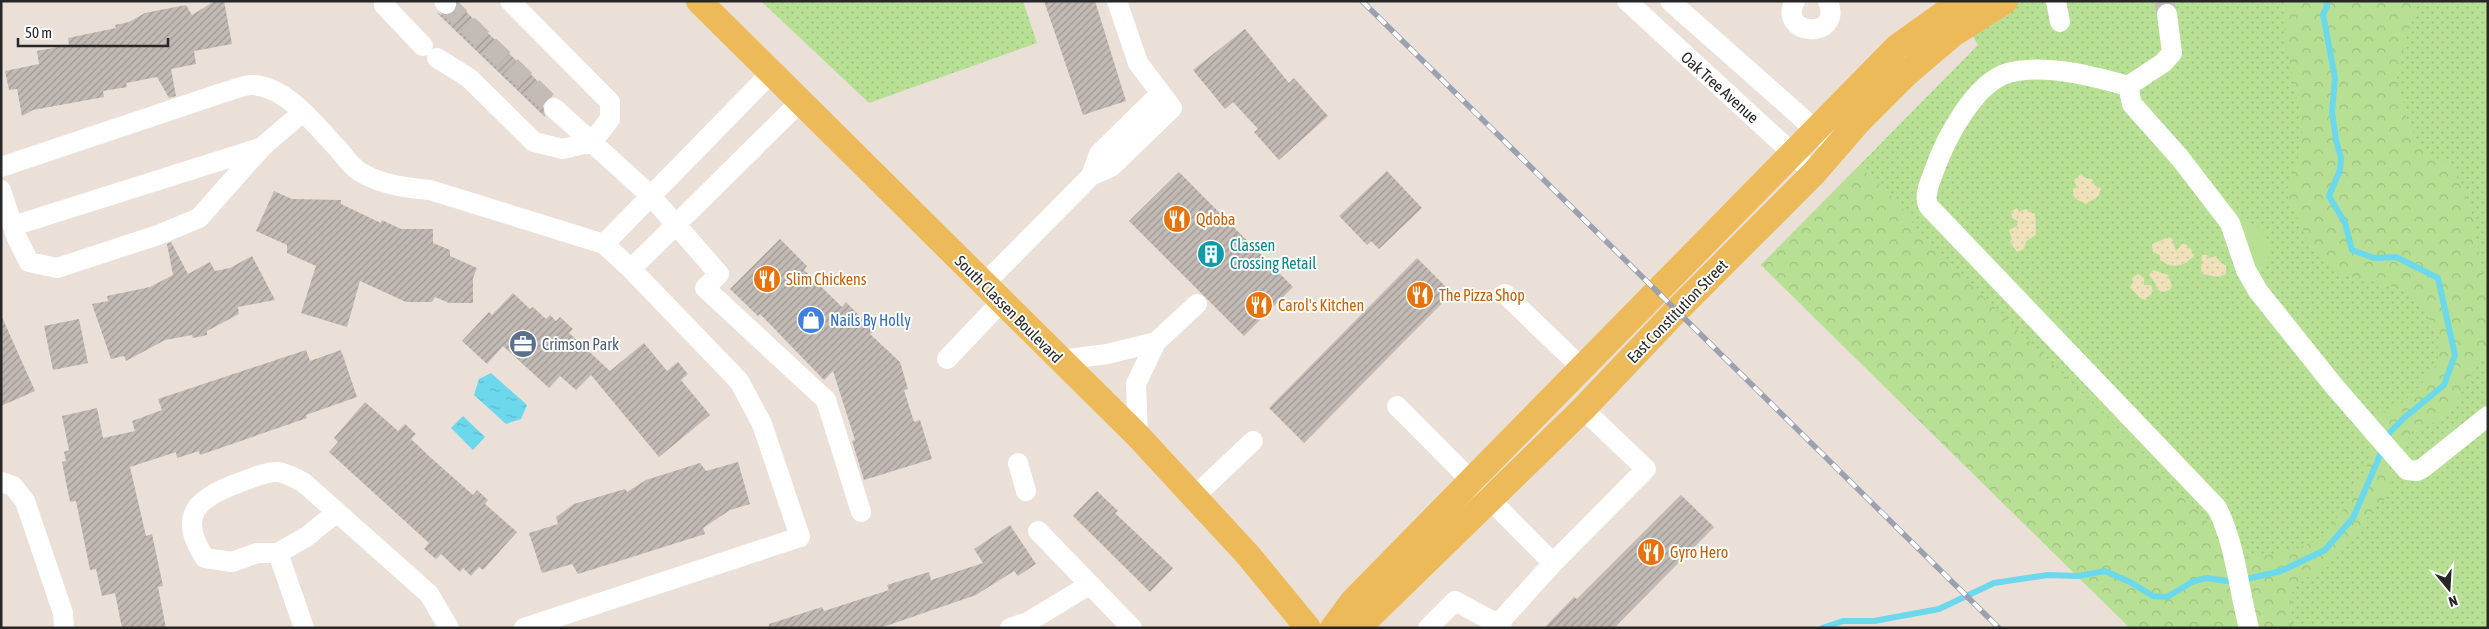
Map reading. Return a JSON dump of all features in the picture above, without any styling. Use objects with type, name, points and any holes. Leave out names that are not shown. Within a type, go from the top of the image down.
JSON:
[{"type":"main road","name":"South Classen Boulevard","points":[[699,1],[1138,436],[1195,496],[1308,628]]},
{"type":"main road","name":"East Constitution Street","points":[[1354,628],[1363,623],[1480,490],[1582,368],[1791,153],[1897,46],[1946,12],[1973,1]]},
{"type":"main road","name":"East Constitution Street","points":[[1333,628],[1353,601],[1480,490],[1584,409],[1677,310],[1814,173],[1859,121],[1906,74],[1953,34],[2005,1]]},
{"type":"street","points":[[385,1],[384,5],[398,22],[430,52],[469,78],[534,142],[563,149],[592,142],[610,119],[610,102],[510,1]]},
{"type":"street","points":[[984,284],[1091,176],[1099,154],[1166,101],[1138,63],[1117,1]]},
{"type":"street","name":"Oak Tree Avenue","points":[[1627,1],[1814,173]]},
{"type":"street","name":"Oak Tree Avenue","points":[[1670,1],[1837,148]]},
{"type":"street","points":[[1795,1],[1792,11],[1797,23],[1802,28],[1814,30],[1825,24],[1829,19],[1830,7],[1828,1]]},
{"type":"street","points":[[2056,1],[2060,22]]},
{"type":"street","points":[[2167,14],[2172,53],[2163,63],[2128,86],[2092,76],[2057,71],[2024,71],[2009,73],[1994,79],[1958,118],[1941,151],[1927,192],[1927,201],[1935,213],[2216,508],[2226,527],[2236,560],[2249,628]]},
{"type":"street","points":[[604,244],[771,73]]},
{"type":"street","points":[[1,167],[250,85],[265,87],[278,93],[303,112],[359,171],[381,182],[405,188],[430,190],[604,244],[631,269],[739,381],[762,424],[800,537],[524,628]]},
{"type":"street","points":[[2128,86],[2132,104],[2180,158],[2230,224],[2246,270],[2258,291],[2407,470],[2417,471],[2423,468],[2488,416]]},
{"type":"street","points":[[631,269],[800,102]]},
{"type":"street","points":[[554,108],[651,196],[719,274],[705,288],[826,400],[862,512]]},
{"type":"street","points":[[1,190],[13,226],[29,262],[57,268],[110,252],[199,218],[262,147],[303,112]]},
{"type":"street","points":[[13,226],[262,147]]},
{"type":"street","points":[[1505,294],[1582,368]]},
{"type":"street","points":[[948,359],[1002,301]]},
{"type":"street","points":[[1138,436],[1136,384],[1156,342],[1197,304]]},
{"type":"street","points":[[1061,360],[1107,354],[1156,342]]},
{"type":"street","points":[[1397,406],[1553,563]]},
{"type":"street","points":[[1428,628],[1455,601],[1500,626],[1553,563],[1646,469],[1584,409]]},
{"type":"street","points":[[1195,496],[1253,441]]},
{"type":"street","points":[[1018,463],[1026,491]]},
{"type":"street","points":[[336,513],[306,537],[278,553],[257,553],[232,562],[205,558],[194,542],[190,522],[198,504],[226,487],[258,476],[279,472],[303,482],[429,594],[449,628]]},
{"type":"street","points":[[1,482],[13,486],[25,501],[63,613],[64,628]]},
{"type":"street","points":[[1038,531],[1132,628]]},
{"type":"street","points":[[278,553],[304,628]]},
{"type":"street","points":[[1010,628],[1028,622],[1089,585]]},
{"type":"green space","points":[[761,1],[1023,1],[1037,43],[869,103]]},
{"type":"green space","points":[[1953,1],[2488,1],[2488,628],[2130,628],[1761,265],[1978,45]]},
{"type":"green space","points":[[2287,1],[2413,1],[2417,8],[2405,42],[2397,77],[2407,120],[2422,150],[2452,167],[2471,207],[2488,306],[2488,348],[2455,403],[2435,422],[2412,431],[2396,458],[2386,498],[2371,512],[2346,548],[2322,568],[2295,585],[2291,596],[2292,628],[2130,628],[1761,265],[1859,166],[1896,200],[1927,242],[2109,419],[2204,516],[2222,550],[2236,560],[2280,553],[2313,542],[2327,531],[2344,508],[2367,464],[2372,444],[2363,419],[2398,407],[2420,386],[2438,362],[2438,336],[2422,306],[2400,288],[2343,275],[2313,251],[2286,193],[2300,152],[2303,127],[2285,38]]},
{"type":"green space","points":[[2208,184],[2237,216],[2261,230],[2267,239],[2269,252],[2266,264],[2263,269],[2253,276]]},
{"type":"sand","points":[[2081,174],[2085,178],[2092,179],[2095,186],[2101,188],[2098,197],[2085,204],[2073,195],[2073,189],[2077,187],[2074,180]]},
{"type":"sand","points":[[2017,208],[2019,212],[2026,209],[2034,213],[2036,235],[2026,241],[2024,249],[2017,252],[2010,242],[2012,239],[2009,230],[2017,226],[2018,221],[2012,218],[2011,212]]},
{"type":"sand","points":[[2169,237],[2172,239],[2176,251],[2183,243],[2190,248],[2194,256],[2178,266],[2169,265],[2160,260],[2160,255],[2153,252],[2152,244]]},
{"type":"sand","points":[[2202,255],[2207,255],[2210,258],[2216,256],[2226,266],[2226,274],[2218,277],[2203,274],[2201,272]]},
{"type":"sand","points":[[2153,270],[2168,275],[2172,286],[2170,290],[2162,292],[2157,289],[2156,284],[2149,275]]},
{"type":"sand","points":[[2138,274],[2144,278],[2144,285],[2151,285],[2153,292],[2145,300],[2139,297],[2130,287],[2133,282],[2132,278]]},
{"type":"water","points":[[491,373],[527,405],[521,419],[506,424],[474,395],[479,379]]},
{"type":"water","points":[[463,416],[485,437],[473,450],[451,428]]},
{"type":"building","points":[[215,1],[224,1],[232,44],[194,51],[196,64],[171,69],[176,96],[169,98],[157,77],[126,83],[127,87],[103,91],[104,97],[33,110],[22,116],[17,89],[9,90],[5,71],[39,64],[37,51],[69,45],[68,38],[116,28],[115,25],[129,22],[145,13],[186,5],[192,15]]},
{"type":"building","points":[[1044,1],[1095,1],[1126,101],[1083,115]]},
{"type":"building","points":[[458,4],[553,96],[546,100],[543,105],[545,117],[437,13],[446,16],[452,14]]},
{"type":"building","points":[[1245,29],[1289,83],[1294,78],[1328,116],[1279,160],[1254,132],[1258,129],[1233,102],[1225,109],[1193,70]]},
{"type":"building","points":[[1387,171],[1422,208],[1379,249],[1371,241],[1367,245],[1339,216]]},
{"type":"building","name":"Classen Crossing Retail","points":[[1179,172],[1293,287],[1244,336],[1129,221]]},
{"type":"building","points":[[274,191],[292,199],[341,200],[341,204],[381,223],[382,220],[401,229],[433,229],[433,243],[450,250],[450,256],[477,268],[473,278],[473,303],[449,303],[435,297],[432,302],[406,302],[360,281],[347,327],[301,313],[316,266],[287,253],[287,245],[256,231]]},
{"type":"building","points":[[780,239],[807,266],[804,270],[842,307],[846,302],[874,331],[870,334],[900,362],[908,389],[904,390],[914,422],[920,420],[932,459],[864,480],[852,441],[855,440],[833,371],[824,380],[760,314],[758,316],[730,289]]},
{"type":"building","points":[[171,242],[188,274],[210,262],[215,271],[230,268],[252,256],[275,300],[238,307],[239,314],[207,331],[207,335],[193,338],[192,335],[165,340],[126,361],[124,356],[111,359],[92,304],[108,301],[107,296],[150,287],[173,275],[167,244]]},
{"type":"building","points":[[1417,258],[1452,293],[1304,443],[1269,408]]},
{"type":"building","points":[[513,293],[530,309],[533,307],[546,319],[550,315],[556,321],[560,317],[573,329],[569,333],[610,371],[644,343],[667,371],[678,362],[688,374],[681,380],[710,415],[659,457],[591,375],[576,390],[560,376],[549,388],[503,346],[487,364],[462,341],[489,312],[492,315]]},
{"type":"building","points":[[1,315],[35,391],[1,406]]},
{"type":"building","points":[[79,319],[88,363],[53,370],[44,326]]},
{"type":"building","points":[[306,350],[310,361],[341,350],[357,397],[306,415],[307,418],[200,455],[199,451],[177,458],[176,452],[130,467],[146,536],[152,534],[163,586],[158,587],[166,628],[122,628],[115,593],[102,596],[96,569],[90,570],[76,501],[70,502],[62,462],[66,461],[64,452],[69,450],[62,416],[97,408],[103,438],[135,431],[132,421],[162,410],[158,399]]},
{"type":"building","points":[[365,402],[398,431],[405,424],[416,434],[411,439],[473,495],[477,490],[488,500],[485,504],[517,532],[483,570],[479,567],[471,576],[463,568],[460,572],[441,554],[436,559],[424,549],[429,543],[329,452],[338,442],[334,438]]},
{"type":"building","points":[[738,462],[750,504],[730,510],[703,528],[705,534],[578,574],[572,564],[542,573],[529,533],[558,524],[556,517],[574,504],[625,489],[627,492],[646,480],[700,463],[706,471]]},
{"type":"building","points":[[1097,491],[1118,511],[1115,513],[1173,568],[1150,592],[1073,516]]},
{"type":"building","points":[[1681,495],[1714,527],[1614,628],[1544,628],[1574,597],[1577,599]]},
{"type":"building","points":[[1010,525],[1036,564],[1018,576],[1014,571],[976,595],[880,628],[769,628],[769,624],[822,607],[824,611],[889,590],[887,585],[929,572],[931,580],[983,563],[974,549]]},
{"type":"waterway","points":[[1822,628],[1843,621],[1874,621],[1939,609],[1994,583],[2048,575],[2078,576],[2105,571],[2130,582],[2153,596],[2167,597],[2192,582],[2206,578],[2234,582],[2281,571],[2325,550],[2353,518],[2390,432],[2444,385],[2455,355],[2438,278],[2396,257],[2374,258],[2352,250],[2345,223],[2329,196],[2340,170],[2341,158],[2332,112],[2335,78],[2323,14],[2327,7],[2326,1]]},
{"type":"tunnel","points":[[2164,1],[2167,14]]},
{"type":"tunnel","points":[[446,4],[554,108]]},
{"type":"railway","points":[[1362,1],[1999,628]]},
{"type":"place","name":"Qdoba","points":[[1177,219]]},
{"type":"place","name":"Classen Crossing Retail","points":[[1211,254]]},
{"type":"place","name":"Slim Chickens","points":[[767,279]]},
{"type":"place","name":"The Pizza Shop","points":[[1420,295]]},
{"type":"place","name":"Carol's Kitchen","points":[[1259,305]]},
{"type":"place","name":"Nails By Holly","points":[[811,320]]},
{"type":"place","name":"Crimson Park","points":[[523,344]]},
{"type":"place","name":"Gyro Hero","points":[[1651,552]]}]
